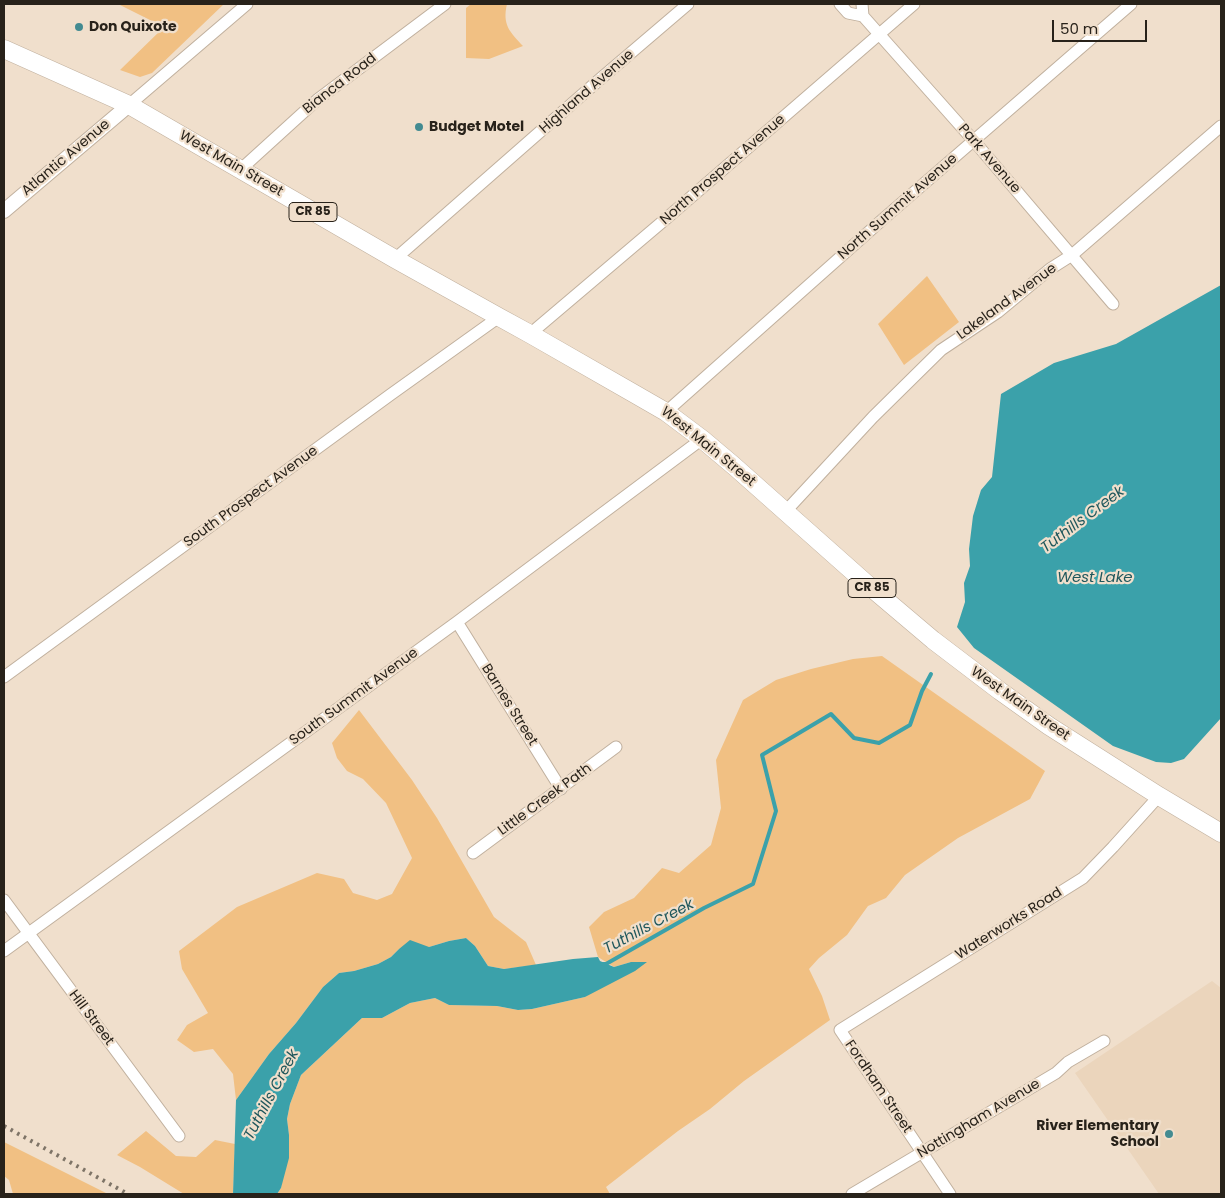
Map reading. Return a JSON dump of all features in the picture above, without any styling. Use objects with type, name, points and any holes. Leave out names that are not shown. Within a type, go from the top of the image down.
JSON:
[{"type":"main road","name":"CR 85","points":[[4,49],[129,105]]},
{"type":"main road","name":"West Main Street","points":[[129,105],[395,259],[666,412],[702,440],[933,640],[1000,691],[1049,726],[1221,833]]},
{"type":"street","points":[[129,105],[247,4]]},
{"type":"street","name":"Bianca Road","points":[[240,170],[317,100],[444,4]]},
{"type":"street","name":"Highland Avenue","points":[[395,259],[688,4]]},
{"type":"street","name":"Park Avenue","points":[[840,4],[848,13],[863,10],[878,34],[974,141],[1113,304]]},
{"type":"street","name":"North Prospect Avenue","points":[[530,334],[914,4]]},
{"type":"street","name":"North Summit Avenue","points":[[666,412],[882,220],[1131,4]]},
{"type":"street","name":"Atlantic Avenue","points":[[4,211],[129,105]]},
{"type":"street","name":"Lakeland Avenue","points":[[785,512],[873,417],[941,350],[998,312],[1050,270],[1072,255],[1221,126]]},
{"type":"street","name":"South Prospect Avenue","points":[[4,677],[499,317]]},
{"type":"street","name":"South Summit Avenue","points":[[4,951],[457,622],[702,440]]},
{"type":"street","name":"Barnes Street","points":[[457,622],[561,789]]},
{"type":"street","name":"Little Creek Path","points":[[473,853],[616,747]]},
{"type":"street","name":"Waterworks Road","points":[[840,1030],[1083,878],[1159,796]]},
{"type":"street","name":"Hill Street","points":[[4,900],[179,1136]]},
{"type":"street","name":"Fordham Street","points":[[840,1030],[950,1194]]},
{"type":"street","name":"Nottingham Avenue","points":[[852,1194],[1056,1073],[1068,1062],[1104,1041]]},
{"type":"shaded area","points":[[118,4],[224,4],[152,73],[140,77],[120,70],[164,27]]},
{"type":"shaded area","points":[[471,4],[507,4],[506,23],[523,46],[489,59],[466,58],[466,8]]},
{"type":"shaded area","points":[[927,276],[959,322],[904,365],[878,324]]},
{"type":"shaded area","points":[[882,656],[1045,771],[1030,799],[958,838],[905,875],[886,898],[868,906],[847,935],[819,958],[809,969],[822,996],[830,1020],[744,1081],[606,1187],[610,1194],[277,1194],[281,1188],[289,1135],[287,1119],[290,1104],[301,1075],[362,1018],[382,1018],[410,1003],[435,998],[449,1005],[497,1006],[518,1010],[532,1009],[585,997],[631,962],[614,967],[598,957],[589,927],[604,912],[634,898],[662,868],[679,873],[711,845],[721,808],[716,760],[743,700],[776,680],[853,659]]},
{"type":"shaded area","points":[[359,710],[412,780],[437,818],[494,917],[526,942],[536,965],[504,969],[488,966],[475,946],[466,938],[429,947],[399,949],[391,957],[378,964],[339,973],[323,987],[296,1023],[269,1054],[236,1100],[233,1074],[213,1049],[194,1052],[177,1040],[187,1025],[208,1013],[182,969],[179,951],[237,907],[317,873],[344,879],[353,893],[377,900],[392,894],[412,858],[386,803],[363,779],[347,771],[337,758],[332,743]]},
{"type":"shaded area","name":"River Elementary School","points":[[1212,981],[1221,988],[1221,1194],[1159,1194],[1075,1073]]},
{"type":"shaded area","points":[[146,1131],[176,1156],[196,1157],[215,1140],[235,1144],[233,1194],[184,1194],[117,1155]]},
{"type":"shaded area","points":[[4,1142],[108,1194],[13,1194],[9,1180],[4,1176]]},
{"type":"water","name":"West Lake","points":[[1221,285],[1221,718],[1184,759],[1171,763],[1156,762],[1113,746],[974,648],[957,627],[965,602],[964,583],[970,566],[969,549],[973,516],[981,490],[992,477],[1001,394],[1054,363],[1116,344]]},
{"type":"water","points":[[466,938],[475,946],[488,966],[504,969],[598,957],[600,961],[614,967],[631,962],[647,962],[635,971],[585,997],[532,1009],[518,1010],[497,1006],[449,1005],[435,998],[410,1003],[382,1018],[362,1018],[301,1075],[290,1104],[287,1119],[289,1158],[281,1188],[277,1194],[233,1194],[236,1100],[269,1054],[296,1023],[323,987],[339,973],[378,964],[391,957],[410,940],[429,947]]},
{"type":"waterway","name":"Tuthills Creek","points":[[602,964],[606,964],[704,908],[753,884],[776,811],[762,755],[831,714],[854,738],[879,743],[910,725],[922,691],[931,674]]},
{"type":"railway","points":[[4,1126],[128,1194]]},
{"type":"place","name":"Don Quixote","points":[[79,27]]},
{"type":"place","name":"Budget Motel","points":[[419,127]]},
{"type":"place","name":"River Elementary School","points":[[1169,1134]]}]
